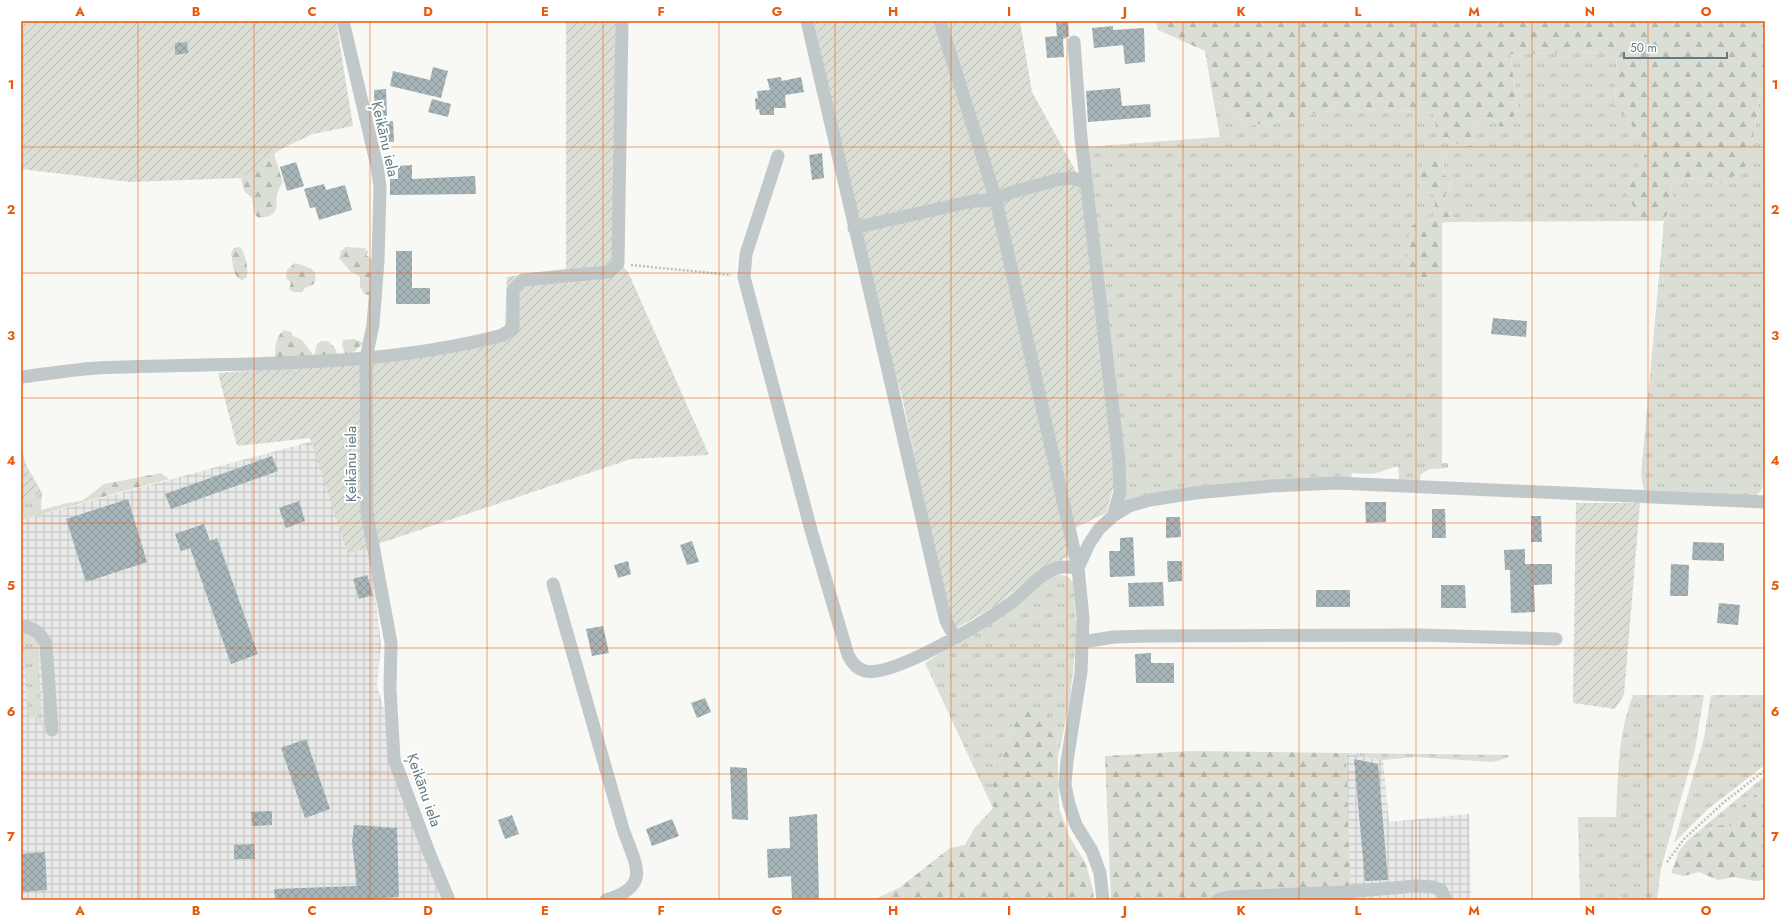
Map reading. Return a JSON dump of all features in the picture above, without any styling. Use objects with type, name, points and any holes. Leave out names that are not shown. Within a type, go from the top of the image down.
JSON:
[{"type":"street","name":"Ķeikānu iela","points":[[343,21],[377,166],[380,187],[377,290],[373,325],[366,358],[367,513],[391,644],[390,688],[394,759],[430,855],[449,900]]},
{"type":"street","points":[[21,377],[95,368],[245,365],[366,358],[423,352],[503,335],[513,328],[513,290],[522,280],[609,272],[618,263],[622,21]]},
{"type":"street","points":[[807,21],[854,228],[894,392],[939,593],[946,621],[955,638]]},
{"type":"street","points":[[940,21],[996,200],[1078,568],[1083,618],[1081,672],[1067,761],[1065,785],[1068,804],[1076,825],[1092,851],[1100,873],[1103,900]]},
{"type":"street","points":[[1074,42],[1077,99],[1120,461],[1120,492],[1114,516]]},
{"type":"street","points":[[778,156],[746,254],[744,277],[811,530],[851,662],[857,668],[866,672],[878,671],[928,652],[955,638],[1008,604],[1045,574],[1057,568],[1078,568]]},
{"type":"street","points":[[854,228],[973,201],[996,200],[1012,192],[1061,179],[1074,178],[1082,181],[1087,186]]},
{"type":"street","points":[[1078,568],[1089,544],[1099,529],[1129,506],[1150,500],[1188,494],[1271,486],[1337,483],[1765,502]]},
{"type":"street","points":[[553,584],[623,828],[637,868],[637,878],[628,892],[606,900]]},
{"type":"street","points":[[21,626],[35,630],[42,635],[46,644],[52,730]]},
{"type":"street","points":[[1082,642],[1114,637],[1149,636],[1419,635],[1556,639]]},
{"type":"street","points":[[1218,900],[1229,898],[1416,886],[1433,887],[1441,890],[1446,900]]},
{"type":"path","points":[[618,263],[744,277]]},
{"type":"path","points":[[1667,862],[1684,839],[1723,803],[1765,770]]},
{"type":"shaded area","points":[[357,429],[381,645],[377,686],[441,900],[21,900],[21,520]]},
{"type":"shaded area","points":[[1346,753],[1383,760],[1389,822],[1469,814],[1471,900],[1351,900]]},
{"type":"green space","points":[[21,21],[336,21],[353,126],[313,134],[281,149],[241,178],[130,182],[21,169]]},
{"type":"green space","points":[[566,21],[616,21],[614,254],[629,274],[709,455],[631,459],[348,554],[310,438],[237,446],[218,373],[402,360],[403,349],[491,333],[505,326],[507,277],[566,269]]},
{"type":"green space","points":[[814,21],[1020,21],[1032,92],[1079,177],[1116,479],[1106,513],[1065,533],[1071,556],[1042,568],[995,606],[955,629],[948,617],[902,396],[877,317]]},
{"type":"green space","points":[[1156,21],[1765,21],[1765,70],[1752,144],[1744,171],[1720,183],[1689,178],[1671,183],[1673,201],[1664,221],[1641,221],[1626,192],[1649,146],[1615,105],[1617,52],[1510,54],[1518,107],[1509,125],[1500,127],[1497,121],[1484,117],[1475,121],[1472,145],[1460,146],[1451,137],[1439,138],[1433,113],[1343,108],[1249,126],[1213,98],[1205,51],[1158,30]]},
{"type":"green space","points":[[1617,52],[1615,105],[1649,146],[1626,192],[1641,221],[1449,222],[1451,209],[1444,199],[1452,181],[1444,175],[1442,150],[1431,154],[1422,164],[1423,191],[1435,195],[1436,207],[1431,220],[1422,224],[1415,224],[1426,283],[1442,278],[1442,463],[1448,463],[1448,468],[1430,469],[1421,474],[1420,480],[1399,480],[1398,466],[1373,474],[1352,473],[1351,478],[1122,502],[1084,147],[1220,137],[1213,98],[1249,126],[1343,108],[1433,113],[1460,146],[1472,145],[1475,121],[1484,117],[1497,121],[1518,107],[1510,54]]},
{"type":"green space","points":[[1765,70],[1765,457],[1762,489],[1756,496],[1644,490],[1641,475],[1664,221],[1673,201],[1671,183],[1689,178],[1720,183],[1752,144]]},
{"type":"green space","points":[[1433,147],[1442,150],[1444,175],[1452,180],[1444,199],[1451,209],[1449,222],[1442,223],[1442,278],[1426,283],[1409,271],[1407,249],[1410,227],[1415,224],[1422,224],[1431,220],[1435,212],[1434,195],[1423,191],[1419,185],[1422,164],[1431,154]]},
{"type":"green space","points":[[274,154],[283,183],[277,195],[276,211],[267,217],[258,218],[254,213],[252,198],[244,191],[241,178]]},
{"type":"green space","points":[[240,247],[245,257],[247,270],[247,277],[242,280],[236,275],[231,253],[234,248]]},
{"type":"green space","points":[[346,247],[365,248],[368,252],[366,255],[373,260],[372,296],[364,294],[360,286],[360,277],[350,271],[339,258],[341,251]]},
{"type":"green space","points":[[295,263],[308,267],[314,271],[315,275],[314,284],[305,288],[302,292],[293,292],[289,289],[291,283],[286,278],[287,270]]},
{"type":"green space","points":[[284,330],[291,332],[293,336],[302,340],[314,356],[275,359],[275,347],[277,340]]},
{"type":"green space","points":[[354,339],[363,343],[353,353],[345,354],[342,346],[343,340]]},
{"type":"green space","points":[[322,341],[328,341],[335,348],[337,354],[314,356],[317,344]]},
{"type":"green space","points":[[21,447],[26,465],[42,493],[21,499]]},
{"type":"green space","points":[[161,473],[169,479],[99,498],[82,501],[104,484]]},
{"type":"green space","points":[[42,493],[41,510],[68,503],[99,498],[21,520],[21,499]]},
{"type":"green space","points":[[1576,503],[1640,503],[1624,695],[1615,709],[1573,703]]},
{"type":"green space","points":[[1055,574],[1067,576],[1073,582],[1077,636],[1069,706],[1058,757],[1057,726],[1015,718],[1007,748],[993,774],[993,808],[925,663],[955,644],[1044,580]]},
{"type":"green space","points":[[21,631],[28,633],[38,644],[42,726],[35,717],[29,719],[23,649],[21,648]]},
{"type":"green space","points":[[1633,695],[1704,695],[1695,749],[1661,868],[1657,900],[1623,900],[1621,897],[1616,900],[1580,900],[1578,817],[1616,817],[1618,770],[1624,724]]},
{"type":"green space","points":[[1711,695],[1765,695],[1765,765],[1708,809],[1674,843],[1704,738]]},
{"type":"green space","points":[[1042,708],[1057,726],[1059,808],[1069,836],[1086,864],[1094,900],[873,900],[899,888],[950,848],[965,845],[974,829],[993,808],[993,774],[1007,748],[1015,718],[1026,709]]},
{"type":"green space","points":[[1191,751],[1346,753],[1351,900],[1111,900],[1105,756]]},
{"type":"green space","points":[[1346,753],[1509,755],[1508,758],[1492,762],[1415,757],[1383,760]]},
{"type":"green space","points":[[1765,776],[1765,790],[1746,803],[1732,826],[1711,828],[1704,837],[1689,839]]},
{"type":"green space","points":[[1765,790],[1765,880],[1754,881],[1734,877],[1718,880],[1699,872],[1684,876],[1671,873],[1679,851],[1689,839],[1704,837],[1710,830],[1716,827],[1723,825],[1732,826],[1734,820],[1744,805],[1754,796]]},
{"type":"building","points":[[1056,21],[1068,21],[1069,36],[1063,39],[1064,57],[1047,58],[1045,37],[1057,36]]},
{"type":"building","points":[[1113,26],[1113,30],[1144,28],[1145,62],[1125,64],[1123,45],[1094,48],[1092,28]]},
{"type":"building","points":[[187,42],[188,53],[175,55],[175,43]]},
{"type":"building","points":[[433,67],[448,71],[441,98],[390,86],[393,71],[430,80]]},
{"type":"building","points":[[781,77],[782,81],[801,77],[804,92],[785,95],[786,108],[774,108],[774,115],[760,115],[759,109],[756,110],[755,98],[758,99],[757,91],[770,90],[767,79]]},
{"type":"building","points":[[1120,88],[1122,106],[1150,104],[1151,117],[1088,122],[1086,91]]},
{"type":"building","points":[[386,89],[387,116],[375,116],[374,90]]},
{"type":"building","points":[[432,99],[451,104],[448,117],[428,112]]},
{"type":"building","points":[[393,121],[394,142],[380,142],[379,122]]},
{"type":"building","points":[[822,153],[824,178],[812,180],[809,155]]},
{"type":"building","points":[[296,162],[304,186],[287,191],[280,167]]},
{"type":"building","points":[[412,165],[412,179],[475,176],[476,194],[390,195],[390,179],[398,179],[398,166]]},
{"type":"building","points":[[324,184],[326,190],[345,185],[352,210],[319,220],[315,207],[310,208],[304,189]]},
{"type":"building","points":[[396,251],[412,251],[412,288],[430,288],[430,304],[396,304]]},
{"type":"building","points":[[1493,318],[1527,321],[1526,337],[1491,334]]},
{"type":"building","points":[[272,456],[278,471],[171,509],[165,494]]},
{"type":"building","points":[[128,499],[147,562],[86,582],[66,519]]},
{"type":"building","points":[[299,501],[305,521],[286,528],[279,508]]},
{"type":"building","points":[[1365,502],[1386,502],[1386,522],[1366,523]]},
{"type":"building","points":[[1432,509],[1445,509],[1446,538],[1432,538]]},
{"type":"building","points":[[1531,516],[1541,516],[1542,542],[1531,542]]},
{"type":"building","points":[[1166,517],[1180,517],[1181,537],[1166,538]]},
{"type":"building","points":[[204,524],[210,541],[217,538],[258,654],[231,664],[190,548],[181,551],[175,534]]},
{"type":"building","points":[[1133,537],[1135,576],[1110,577],[1109,551],[1120,551],[1120,538]]},
{"type":"building","points":[[692,541],[699,562],[687,565],[680,545]]},
{"type":"building","points":[[1693,542],[1724,543],[1724,561],[1692,560]]},
{"type":"building","points":[[1525,549],[1525,564],[1552,564],[1552,584],[1534,585],[1535,612],[1511,613],[1510,570],[1505,570],[1504,550]]},
{"type":"building","points":[[628,561],[631,574],[618,578],[614,565]]},
{"type":"building","points":[[1167,561],[1182,561],[1182,581],[1168,582]]},
{"type":"building","points":[[1671,564],[1689,565],[1688,596],[1670,596]]},
{"type":"building","points":[[367,575],[373,595],[359,599],[353,579]]},
{"type":"building","points":[[1163,582],[1164,606],[1129,607],[1128,583]]},
{"type":"building","points":[[1441,585],[1465,585],[1466,608],[1441,608]]},
{"type":"building","points":[[1316,590],[1350,590],[1350,607],[1316,607]]},
{"type":"building","points":[[1719,603],[1740,605],[1738,625],[1717,623]]},
{"type":"building","points":[[603,626],[609,653],[592,656],[586,629]]},
{"type":"building","points":[[1151,653],[1151,663],[1174,663],[1174,683],[1136,683],[1135,654]]},
{"type":"building","points":[[705,698],[711,712],[697,718],[691,703]]},
{"type":"building","points":[[306,739],[330,809],[305,818],[281,748]]},
{"type":"building","points":[[1354,759],[1378,764],[1388,880],[1365,881]]},
{"type":"building","points":[[730,767],[747,768],[748,820],[732,819]]},
{"type":"building","points":[[272,811],[272,825],[252,826],[251,812]]},
{"type":"building","points":[[817,814],[819,900],[792,900],[791,876],[768,878],[767,849],[790,848],[789,817]]},
{"type":"building","points":[[512,815],[519,834],[505,839],[498,820]]},
{"type":"building","points":[[672,819],[679,836],[652,846],[646,829]]},
{"type":"building","points":[[354,825],[397,828],[399,897],[357,900],[275,900],[274,889],[357,886],[352,842]]},
{"type":"building","points":[[254,844],[255,859],[234,859],[234,845]]},
{"type":"building","points":[[45,852],[47,890],[21,892],[21,854]]}]
